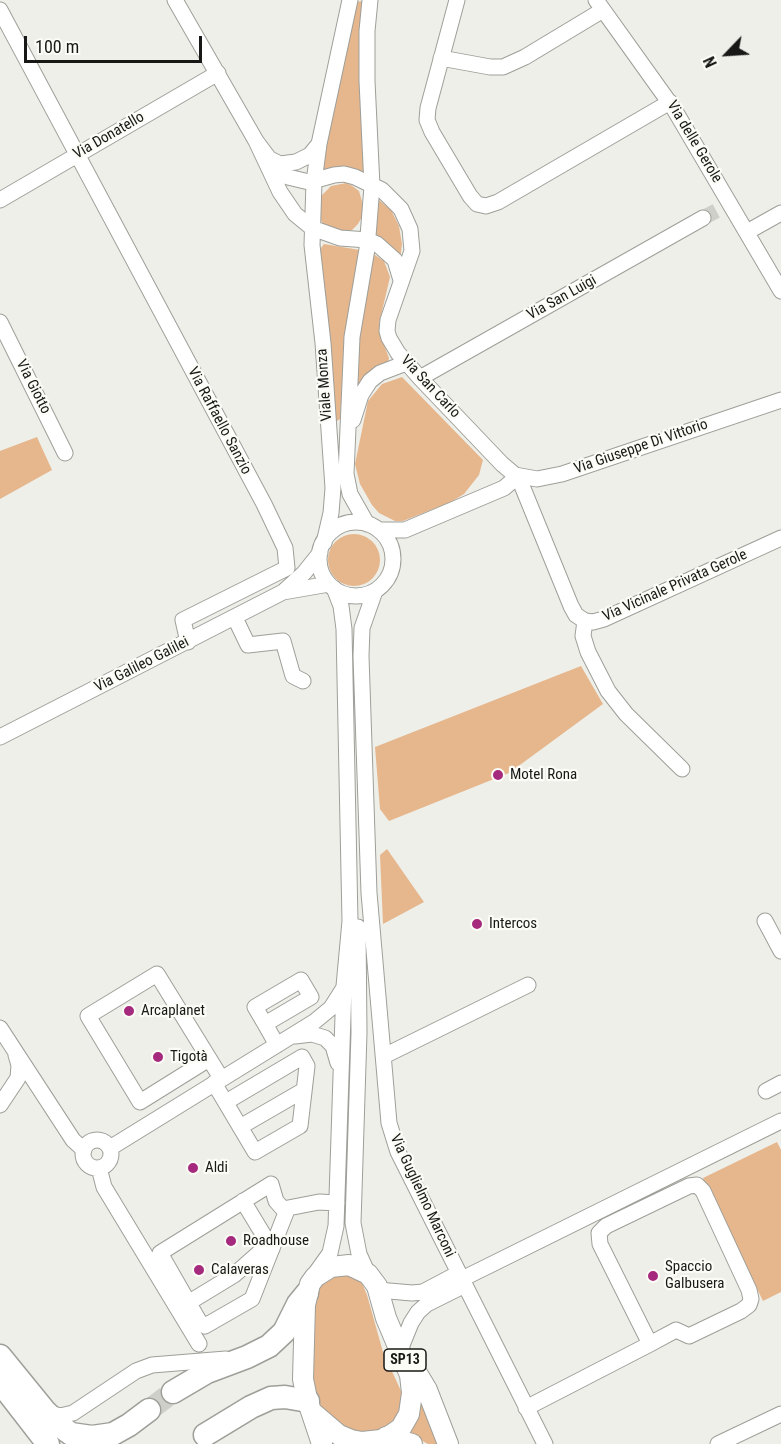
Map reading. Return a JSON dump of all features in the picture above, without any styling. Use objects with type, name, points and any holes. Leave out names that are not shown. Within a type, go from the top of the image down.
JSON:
[{"type":"highway","points":[[173,1392],[207,1372],[269,1346],[284,1332],[309,1287]]},
{"type":"highway","points":[[0,1356],[44,1410],[64,1440]]},
{"type":"highway","points":[[0,1382],[64,1440],[105,1436],[121,1430],[149,1410]]},
{"type":"highway","points":[[205,1435],[250,1407],[272,1398],[285,1397],[310,1406]]},
{"type":"main road","points":[[322,1444],[303,1379],[309,1287],[326,1269],[343,1264],[357,1267],[373,1282]]},
{"type":"main road","name":"SP13","points":[[373,1282],[404,1358],[412,1389],[409,1414],[401,1428],[382,1440]]},
{"type":"main road","points":[[404,1358],[424,1383],[440,1418],[448,1444]]},
{"type":"main road","points":[[310,1406],[327,1427],[346,1439],[362,1443],[382,1440],[412,1444]]},
{"type":"street","points":[[175,0],[256,141],[283,197],[298,217],[312,228],[340,238],[368,240],[380,246],[392,256],[398,266],[401,280]]},
{"type":"street","name":"Viale Monza","points":[[322,548],[331,513],[333,488],[312,245],[314,182],[319,144],[350,0]]},
{"type":"street","name":"Viale Monza","points":[[370,0],[367,31],[367,81],[372,186],[368,240],[352,337],[347,443],[348,488],[354,502],[373,527]]},
{"type":"street","points":[[457,0],[428,108],[428,124],[470,196],[482,206],[491,205],[508,197],[670,102]]},
{"type":"street","points":[[441,58],[490,67],[504,67],[525,57],[600,5]]},
{"type":"street","name":"Via delle Gerole","points":[[600,5],[670,102],[725,206],[747,232],[781,291]]},
{"type":"street","points":[[0,10],[78,154]]},
{"type":"street","name":"Via Donatello","points":[[0,200],[218,73]]},
{"type":"street","points":[[256,141],[277,169],[288,177],[314,182],[344,174],[372,186]]},
{"type":"street","points":[[270,159],[280,164],[296,162],[310,155],[319,144]]},
{"type":"street","name":"Via Raffaello Sanzio","points":[[78,154],[264,504],[285,548],[287,568],[183,620],[188,642]]},
{"type":"street","name":"Via San Carlo","points":[[372,186],[382,190],[401,209],[412,237],[412,251],[387,327],[394,347],[406,363],[502,464],[518,476]]},
{"type":"street","points":[[747,232],[781,213]]},
{"type":"street","name":"Via San Luigi","points":[[420,378],[703,218]]},
{"type":"street","name":"Via Giotto","points":[[0,322],[65,453]]},
{"type":"street","points":[[347,443],[358,404],[367,384],[380,373],[406,363]]},
{"type":"street","name":"Via Giuseppe Di Vittorio","points":[[518,476],[537,479],[562,474],[781,400]]},
{"type":"street","points":[[309,1287],[330,1253],[336,1226],[344,986],[350,921],[345,640],[343,616],[332,586],[321,569],[322,548],[330,533],[341,526],[354,522],[373,527],[405,530],[504,488],[518,476]]},
{"type":"street","name":"Via Vicinale Privata Gerole","points":[[518,476],[571,606],[576,615],[585,621],[595,622],[604,619],[781,538]]},
{"type":"street","points":[[373,527],[387,539],[393,555]]},
{"type":"street","points":[[332,586],[350,595],[372,592],[382,585],[389,575],[398,540],[405,530]]},
{"type":"street","name":"Via Galileo Galilei","points":[[0,737],[283,592],[304,573],[322,548]]},
{"type":"street","name":"Via Galileo Galilei","points":[[283,592],[332,586]]},
{"type":"street","name":"Via Guglielmo Marconi","points":[[372,592],[362,628],[361,656],[369,893],[388,1117],[394,1140],[545,1444]]},
{"type":"street","name":"SP13","points":[[372,592],[356,625],[353,644],[360,979],[353,1223],[359,1254],[373,1282]]},
{"type":"street","points":[[235,618],[248,645],[283,641],[293,676],[303,681]]},
{"type":"street","points":[[585,621],[584,636],[588,652],[608,691],[626,714],[682,768]]},
{"type":"street","points":[[765,921],[781,951]]},
{"type":"street","points":[[209,1059],[140,1102],[88,1016],[158,974],[209,1059],[225,1102],[255,1152],[300,1126],[307,1066],[302,1057],[225,1102]]},
{"type":"street","points":[[265,1024],[311,997],[301,980],[255,1007],[265,1024],[283,1041]]},
{"type":"street","points":[[384,1056],[528,985]]},
{"type":"street","points":[[110,1148],[325,1014],[336,1002],[344,986]]},
{"type":"street","points":[[283,1041],[312,1034],[325,1038],[333,1046],[341,1074]]},
{"type":"street","points":[[0,1105],[18,1078],[19,1065],[5,1039]]},
{"type":"street","points":[[5,1039],[73,1140],[84,1150],[87,1163],[94,1168],[99,1168],[110,1161],[110,1148],[98,1140],[90,1143],[84,1150]]},
{"type":"street","points":[[766,1091],[781,1083]]},
{"type":"street","points":[[240,1126],[304,1090]]},
{"type":"street","points":[[373,1282],[412,1293],[423,1292],[462,1279],[781,1121]]},
{"type":"street","points":[[99,1168],[104,1188],[199,1344]]},
{"type":"street","points":[[287,1210],[252,1299],[205,1326],[199,1321],[160,1253],[271,1184],[278,1205],[287,1210],[319,1202],[337,1203]]},
{"type":"street","points":[[526,1408],[650,1344],[676,1330],[689,1336],[741,1311],[751,1302],[749,1290],[703,1191],[697,1185],[689,1186],[606,1226],[599,1233],[600,1244],[650,1344]]},
{"type":"street","points":[[243,1202],[270,1252]]},
{"type":"street","points":[[188,1303],[234,1275],[259,1253],[270,1252]]},
{"type":"street","points":[[404,1358],[411,1323],[418,1312],[462,1279]]},
{"type":"street","points":[[44,1410],[55,1416],[73,1413],[136,1371],[152,1365],[247,1357]]},
{"type":"street","points":[[718,1444],[781,1413]]},
{"type":"shaded area","points":[[364,1],[363,174],[322,174],[321,162],[355,2]]},
{"type":"shaded area","points":[[346,183],[359,191],[363,215],[352,230],[343,233],[323,224],[320,218],[320,201],[322,195],[331,186]]},
{"type":"shaded area","points":[[379,200],[391,210],[399,226],[402,244],[400,260],[375,241]]},
{"type":"shaded area","points":[[324,244],[360,250],[343,368],[340,419],[337,421],[321,256],[321,248]]},
{"type":"shaded area","points":[[372,253],[384,261],[390,277],[379,324],[389,358],[388,362],[358,385],[360,324]]},
{"type":"shaded area","points":[[402,377],[483,460],[479,475],[464,494],[451,502],[403,521],[395,521],[379,513],[372,505],[360,484],[355,464],[368,401],[382,384]]},
{"type":"shaded area","points":[[37,437],[52,470],[0,499],[0,451]]},
{"type":"shaded area","points":[[354,534],[364,536],[372,542],[378,550],[380,560],[378,570],[372,578],[364,584],[354,586],[344,584],[336,578],[330,570],[328,560],[330,550],[336,542],[344,536]]},
{"type":"shaded area","points":[[581,666],[603,704],[509,773],[389,821],[380,809],[375,747]]},
{"type":"shaded area","points":[[387,849],[424,902],[383,924],[380,855]]},
{"type":"shaded area","points":[[777,1142],[781,1150],[781,1292],[763,1301],[703,1178]]},
{"type":"shaded area","points":[[339,1274],[351,1276],[362,1283],[383,1352],[402,1393],[402,1407],[395,1421],[384,1431],[369,1434],[352,1432],[336,1425],[316,1402],[309,1330],[319,1284]]},
{"type":"shaded area","points":[[418,1392],[438,1444],[428,1444],[404,1434]]},
{"type":"tunnel","points":[[703,218],[720,209]]},
{"type":"tunnel","points":[[149,1410],[173,1392]]},
{"type":"place","name":"Motel Rona","points":[[498,775]]},
{"type":"place","name":"Intercos","points":[[477,924]]},
{"type":"place","name":"Arcaplanet","points":[[129,1011]]},
{"type":"place","name":"Tigotà","points":[[158,1057]]},
{"type":"place","name":"Aldi","points":[[193,1168]]},
{"type":"place","name":"Roadhouse","points":[[231,1241]]},
{"type":"place","name":"Calaveras","points":[[199,1270]]},
{"type":"place","name":"Spaccio Galbusera","points":[[653,1276]]}]
